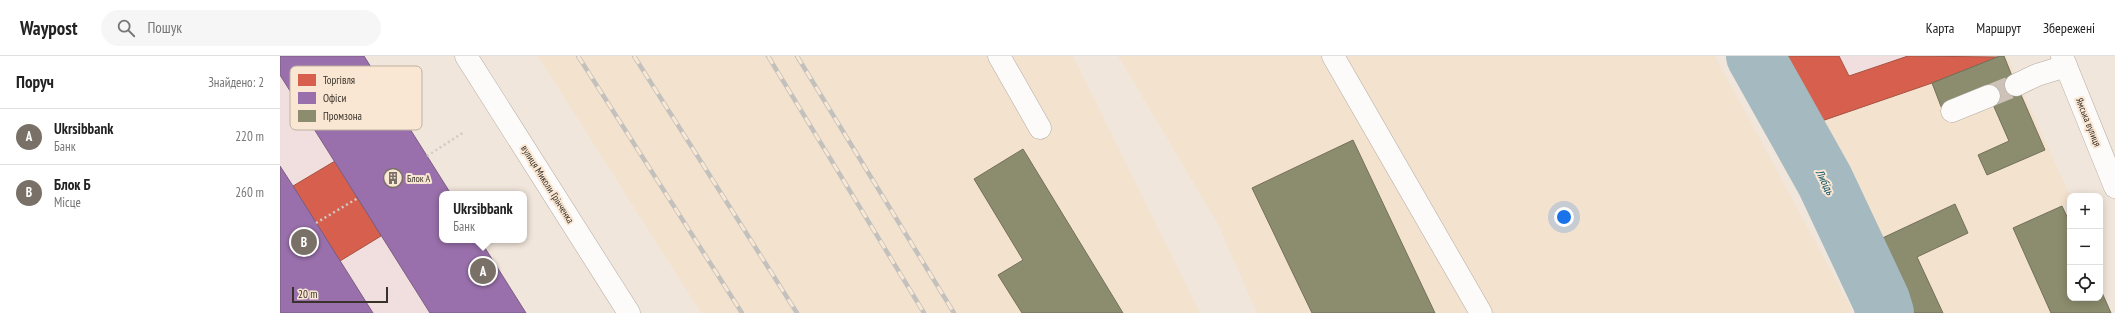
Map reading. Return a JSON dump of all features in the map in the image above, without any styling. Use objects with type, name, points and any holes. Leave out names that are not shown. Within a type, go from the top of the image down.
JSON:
[{"type":"main road","name":"вулиця Миколи Грінченка","points":[[466,56],[629,313]]},
{"type":"main road","points":[[999,56],[1040,128]]},
{"type":"main road","points":[[1333,56],[1481,313]]},
{"type":"main road","points":[[2016,85],[2064,61]]},
{"type":"main road","name":"Ямська вулиця","points":[[2064,61],[2115,187]]},
{"type":"main road","points":[[1952,111],[1989,96]]},
{"type":"path","points":[[427,156],[464,132]]},
{"type":"path","points":[[316,223],[358,198]]},
{"type":"shaded area","points":[[280,56],[364,56],[370,66],[290,66],[290,130],[411,130],[449,191],[439,191],[439,243],[482,243],[526,313],[280,313]]},
{"type":"shaded area","points":[[538,56],[1073,56],[1200,313],[701,313]]},
{"type":"shaded area","points":[[1118,56],[1715,56],[1850,306],[1852,313],[1257,313],[1217,222]]},
{"type":"shaded area","points":[[1770,56],[1997,56],[1804,126]]},
{"type":"shaded area","points":[[1997,56],[2007,56],[2069,193],[2067,193],[2067,204],[2062,206],[2067,217],[2067,301],[2103,301],[2103,295],[2111,313],[1892,313],[1804,126]]},
{"type":"building: Торгівля","points":[[1786,56],[1839,56],[1849,76],[1908,56],[1998,57],[1932,83],[1813,124]]},
{"type":"building: Торгівля","points":[[335,161],[381,236],[340,261],[293,186]]},
{"type":"building: Офіси","name":"Блок А","points":[[280,56],[364,56],[370,66],[290,66],[290,91],[280,75]]},
{"type":"building: Офіси","name":"Блок А","points":[[315,130],[411,130],[449,191],[439,191],[439,243],[482,243],[526,313],[430,313]]},
{"type":"building: Офіси","points":[[280,166],[293,186],[373,313],[280,313]]},
{"type":"building: Промзона","points":[[2000,56],[2004,56],[2014,81],[1942,109],[1932,83]]},
{"type":"building: Промзона","points":[[2014,81],[2018,88],[1991,100],[1987,91]]},
{"type":"building: Промзона","points":[[2018,88],[2045,150],[1987,175],[1978,155],[2009,141],[1991,100]]},
{"type":"building: Промзона","points":[[1353,140],[1435,313],[1312,313],[1252,188]]},
{"type":"building: Промзона","points":[[1023,149],[1123,313],[1022,313],[998,275],[1023,260],[974,179]]},
{"type":"building: Промзона","points":[[1955,204],[1968,233],[1917,257],[1943,313],[1910,313],[1876,241]]},
{"type":"building: Промзона","points":[[2062,206],[2067,217],[2067,301],[2103,301],[2103,295],[2111,313],[2051,313],[2013,228]]},
{"type":"waterway","name":"Либідь","points":[[1755,56],[1825,181],[1881,300],[1885,313]]},
{"type":"tunnel","points":[[1989,96],[2016,85]]},
{"type":"railway","points":[[578,56],[742,313]]},
{"type":"railway","points":[[634,56],[797,313]]},
{"type":"railway","points":[[768,56],[924,313]]},
{"type":"railway","points":[[797,56],[954,313]]},
{"type":"place","name":"Блок А","points":[[393,178]]},
{"type":"place","name":"Блок Б","points":[[304,242]]},
{"type":"place","name":"Ukrsibbank","points":[[483,271]]}]
